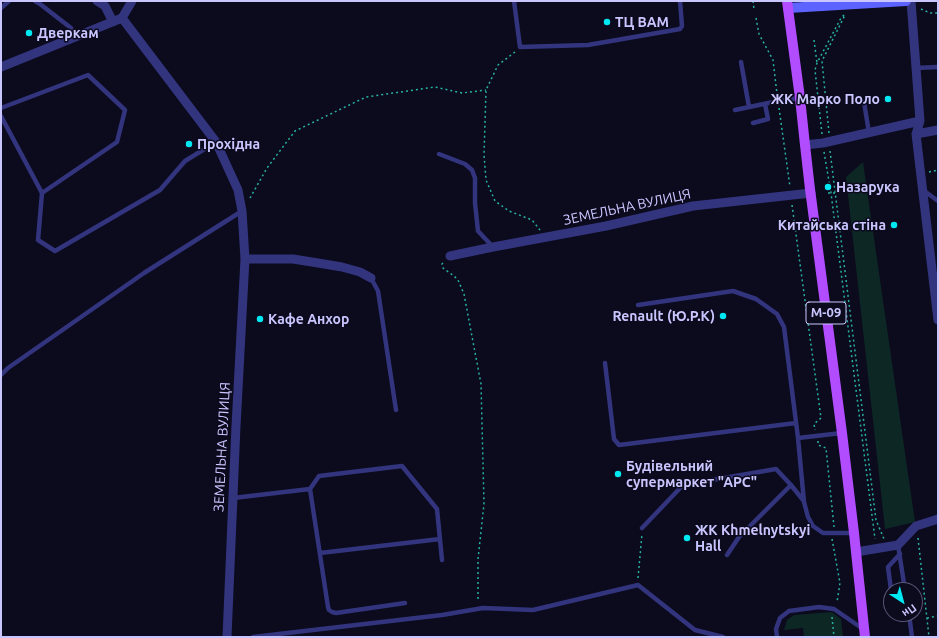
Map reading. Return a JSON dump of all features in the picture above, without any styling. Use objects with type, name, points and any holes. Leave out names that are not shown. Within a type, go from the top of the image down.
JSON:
[{"type":"main road","points":[[788,4],[907,2]]},
{"type":"main road","name":"М-09","points":[[788,4],[810,193],[842,433],[865,633]]},
{"type":"street","name":"ЗЕМЕЛЬНА ВУЛИЦЯ","points":[[97,1],[105,6],[118,20],[216,142],[238,190],[242,211],[245,259],[227,637]]},
{"type":"street","points":[[1,67],[118,20],[132,1]]},
{"type":"street","points":[[907,2],[916,68],[920,121],[916,134],[935,270],[938,320]]},
{"type":"street","points":[[805,145],[826,142],[920,121]]},
{"type":"street","points":[[916,134],[938,130]]},
{"type":"street","name":"ЗЕМЕЛЬНА ВУЛИЦЯ","points":[[450,256],[606,226],[693,206],[810,193]]},
{"type":"street","points":[[245,259],[293,259],[360,272],[371,278]]},
{"type":"street","points":[[856,552],[886,547],[899,550],[916,526],[938,519]]},
{"type":"lane","points":[[1,8],[9,1]]},
{"type":"lane","points":[[35,1],[71,28],[74,37]]},
{"type":"lane","points":[[514,1],[520,47],[588,45],[680,29],[682,26],[680,1]]},
{"type":"lane","points":[[741,62],[749,107]]},
{"type":"lane","points":[[916,68],[938,67]]},
{"type":"lane","points":[[1,108],[88,75],[125,110],[118,142],[42,193]]},
{"type":"lane","points":[[735,110],[800,98]]},
{"type":"lane","points":[[864,102],[869,133]]},
{"type":"lane","points":[[753,123],[768,119],[765,104]]},
{"type":"lane","points":[[1,116],[42,193],[38,240],[55,251],[160,190],[185,161],[216,142]]},
{"type":"lane","points":[[439,154],[465,164],[472,170],[476,178],[475,203],[478,231],[493,247]]},
{"type":"lane","points":[[923,189],[938,201]]},
{"type":"lane","points":[[1,375],[8,368],[144,273],[242,211]]},
{"type":"lane","points":[[371,278],[378,291],[396,410]]},
{"type":"lane","points":[[638,305],[733,291],[756,299],[777,314],[784,326],[798,438],[804,502],[808,517],[813,526],[823,533],[854,533]]},
{"type":"lane","points":[[605,363],[614,438],[619,445],[796,423]]},
{"type":"lane","points":[[798,438],[842,433]]},
{"type":"lane","points":[[405,603],[336,613],[329,610],[310,489],[319,476],[402,466],[437,509],[442,560]]},
{"type":"lane","points":[[642,528],[683,486],[776,469],[804,502]]},
{"type":"lane","points":[[727,555],[739,537],[791,485]]},
{"type":"lane","points":[[233,498],[310,489]]},
{"type":"lane","points":[[320,553],[440,539]]},
{"type":"lane","points":[[890,582],[888,567],[899,550]]},
{"type":"lane","points":[[899,550],[904,582]]},
{"type":"lane","points":[[253,637],[442,615],[483,608],[533,610],[638,585],[696,630],[723,637]]},
{"type":"lane","points":[[777,637],[776,629],[780,618],[789,611],[819,607],[834,608],[865,633]]},
{"type":"lane","points":[[910,622],[912,637]]},
{"type":"path","points":[[753,1],[754,9]]},
{"type":"path","points":[[907,2],[930,13],[938,13]]},
{"type":"path","points":[[876,549],[830,193],[826,142],[822,61],[846,13],[841,18],[815,70],[826,142],[836,193],[876,520],[886,547]]},
{"type":"path","points":[[756,18],[759,34],[773,60],[821,418],[814,424],[818,445],[826,448],[834,534],[832,539],[840,583],[837,603]]},
{"type":"path","points":[[814,40],[818,63]]},
{"type":"path","points":[[520,47],[498,65],[486,90],[484,155],[486,180],[495,200],[509,211],[532,220],[546,237]]},
{"type":"path","points":[[242,211],[267,168],[295,131],[366,97],[436,87],[462,93],[486,90]]},
{"type":"path","points":[[830,193],[836,193]]},
{"type":"path","points":[[450,256],[442,264],[442,266],[458,280],[464,294],[481,384],[484,504],[478,559],[478,609]]},
{"type":"path","points":[[916,526],[929,637]]},
{"type":"path","points":[[638,585],[642,528]]},
{"type":"path","points":[[832,612],[834,637]]},
{"type":"path","points":[[927,618],[938,616]]},
{"type":"green space","points":[[863,162],[915,522],[885,529],[846,177]]},
{"type":"green space","points":[[832,612],[841,619],[843,637],[804,637],[803,628],[784,630],[787,620],[794,615]]},
{"type":"place","name":"ТЦ ВАМ","points":[[607,22]]},
{"type":"place","name":"Дверкам","points":[[29,33]]},
{"type":"place","name":"ЖК Марко Поло","points":[[888,99]]},
{"type":"place","name":"Прохідна","points":[[189,144]]},
{"type":"place","name":"Назарука","points":[[828,187]]},
{"type":"place","name":"Китайська стіна","points":[[894,225]]},
{"type":"place","name":"Renault (Ю.Р.К)","points":[[723,316]]},
{"type":"place","name":"Кафе Анхор","points":[[260,319]]},
{"type":"place","name":"Будівельний супермаркет \"АРС\"","points":[[618,474]]},
{"type":"place","name":"ЖК Khmelnytskyi Hall","points":[[687,538]]}]
